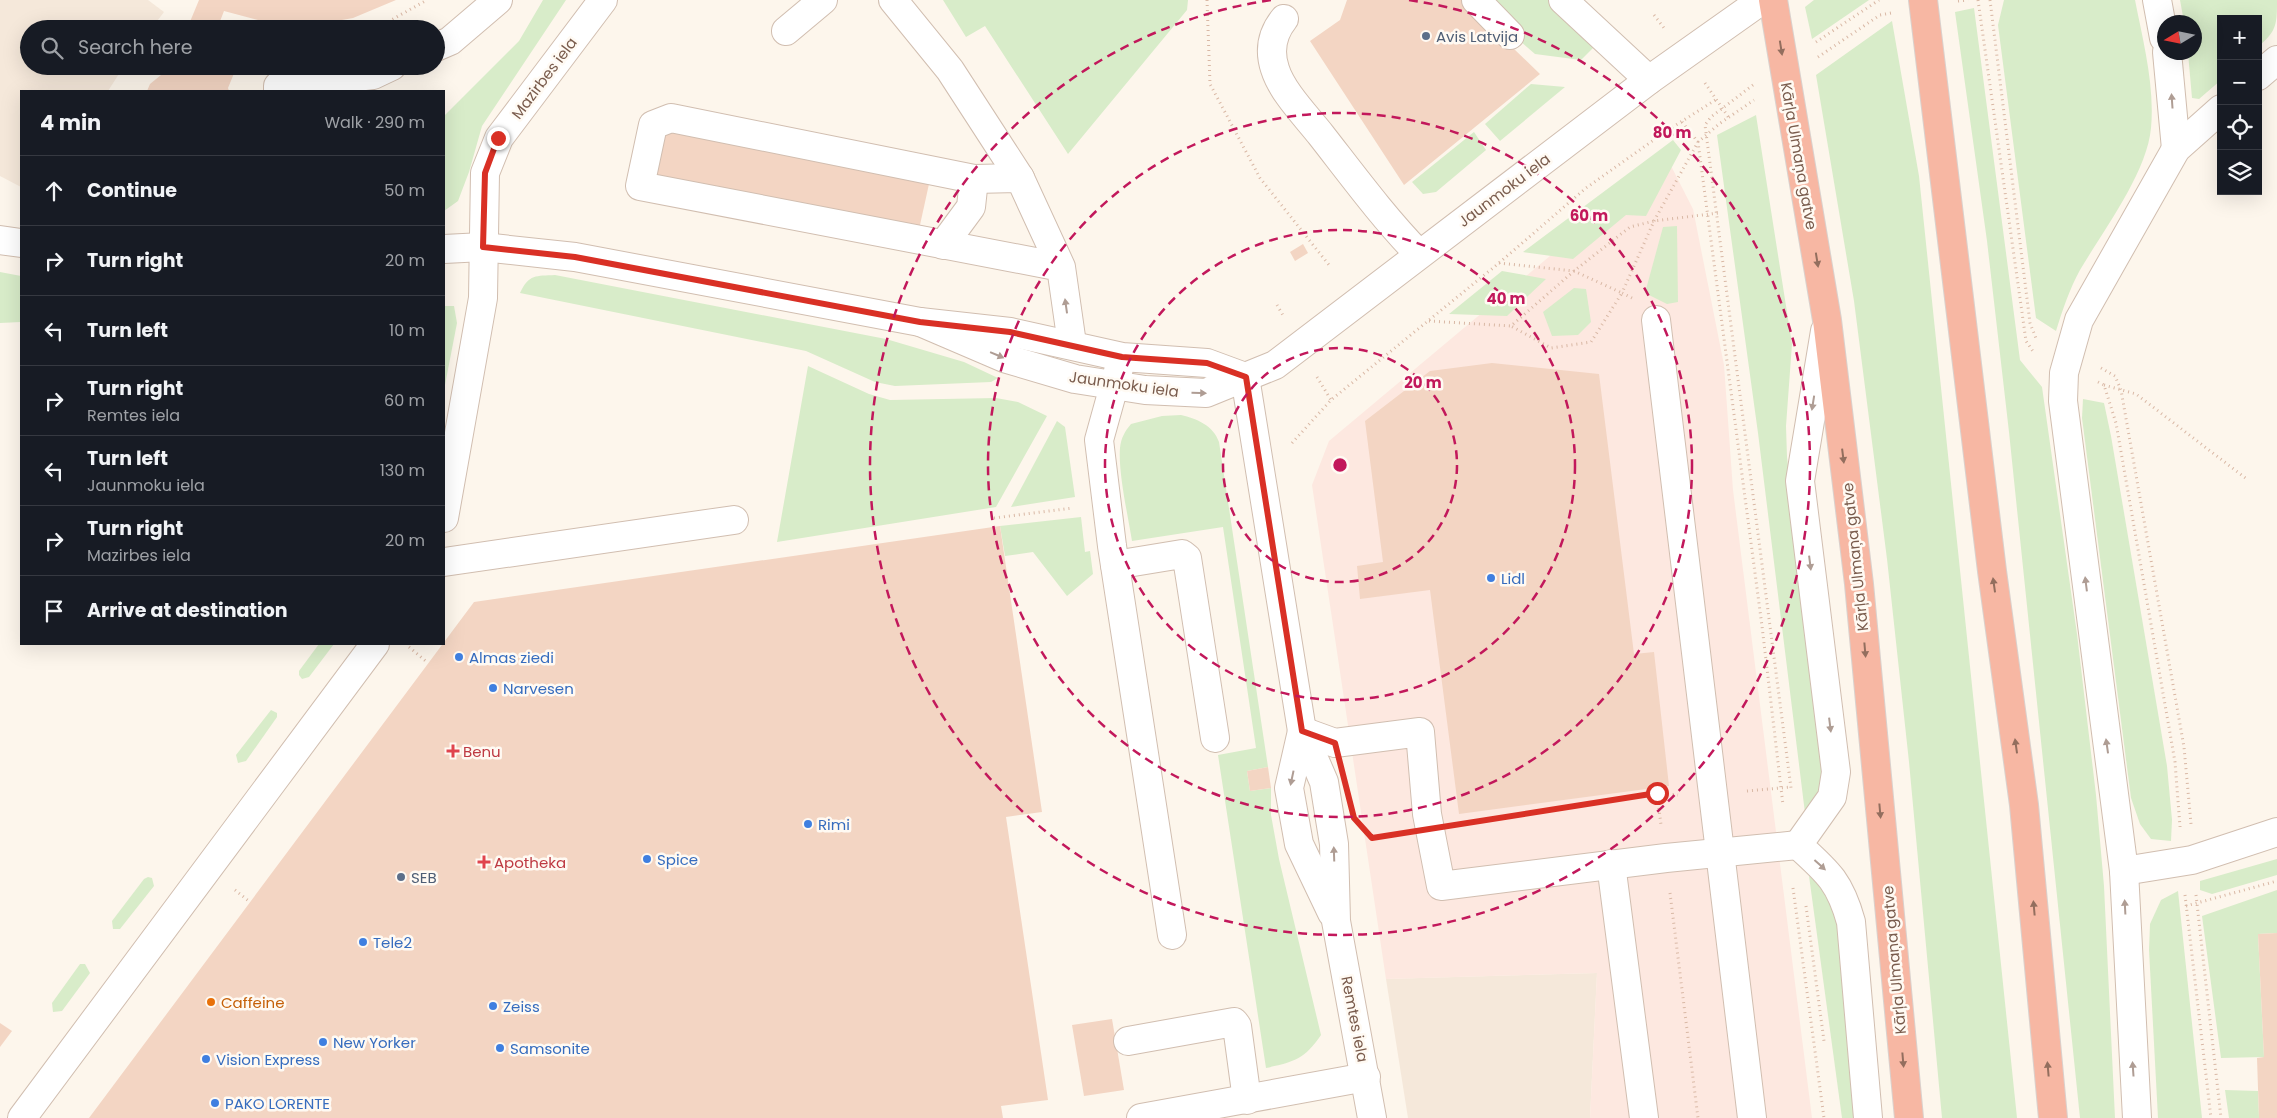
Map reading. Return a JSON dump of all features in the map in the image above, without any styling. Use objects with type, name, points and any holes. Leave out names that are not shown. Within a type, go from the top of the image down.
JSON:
[{"type":"highway","name":"Kārļa Ulmaņa gatve","points":[[1773,0],[1827,320],[1859,584],[1909,1118]]},
{"type":"highway","points":[[1924,3],[1991,561],[2024,806],[2053,1118]]},
{"type":"street","points":[[445,43],[498,0]]},
{"type":"street","name":"Mazirbes iela","points":[[445,512],[483,298],[485,173],[498,138],[603,0]]},
{"type":"street","points":[[786,31],[823,0]]},
{"type":"street","points":[[894,0],[950,70],[1020,178],[1061,267],[1072,344]]},
{"type":"street","points":[[1476,0],[1510,35]]},
{"type":"street","points":[[1563,0],[1649,80]]},
{"type":"street","name":"Jaunmoku iela","points":[[920,322],[1004,358],[1075,379],[1145,390],[1206,394],[1275,365],[1649,80],[1762,0]]},
{"type":"street","points":[[2157,0],[2160,15]]},
{"type":"street","points":[[1290,8],[1275,31],[1271,46],[1275,70],[1291,97],[1392,227],[1419,254]]},
{"type":"street","points":[[2169,60],[2176,149]]},
{"type":"street","points":[[2262,73],[2277,60]]},
{"type":"street","points":[[278,90],[278,86],[372,75]]},
{"type":"street","points":[[2136,1118],[2124,871],[2063,401],[2064,374],[2079,320],[2176,149],[2217,113]]},
{"type":"street","points":[[1020,178],[974,178],[671,118],[653,125],[640,186],[1061,267]]},
{"type":"street","points":[[943,244],[971,207],[974,178]]},
{"type":"street","points":[[0,240],[20,243]]},
{"type":"street","name":"Jaunmoku iela","points":[[445,249],[483,247],[575,257],[920,322],[1010,332],[1072,344],[1122,357],[1207,363],[1246,377]]},
{"type":"street","points":[[1656,320],[1752,1118]]},
{"type":"street","points":[[1793,846],[1832,796],[1836,772],[1800,481],[1827,320]]},
{"type":"street","points":[[1122,357],[1116,386],[1099,440],[1106,504],[1172,935]]},
{"type":"street","name":"Remtes iela","points":[[1246,377],[1302,731],[1324,782],[1334,844],[1336,921],[1372,1118]]},
{"type":"street","points":[[445,562],[734,520]]},
{"type":"street","points":[[1115,565],[1182,554],[1186,558],[1215,738]]},
{"type":"street","points":[[22,1118],[374,645]]},
{"type":"street","points":[[1302,731],[1335,743],[1420,732],[1427,814],[1432,830],[1441,886],[1611,864],[1793,846],[1830,874],[1844,897],[1851,922],[1868,1118]]},
{"type":"street","points":[[2124,871],[2192,860],[2277,832]]},
{"type":"street","points":[[1611,864],[1644,1118]]},
{"type":"street","points":[[1128,1040],[1234,1022],[1237,1026],[1247,1100]]},
{"type":"street","points":[[1151,1117],[1366,1077]]},
{"type":"path","points":[[391,20],[427,0]]},
{"type":"path","points":[[1208,0],[1210,84],[1260,178],[1329,265]]},
{"type":"path","points":[[1429,321],[1511,326],[1551,348],[1591,342],[1622,293],[1654,220],[1698,142],[1719,124],[1880,15],[1924,3],[1968,0]]},
{"type":"path","points":[[1288,447],[1331,400],[1499,264],[1586,188],[1717,99]]},
{"type":"path","points":[[1682,122],[1698,142],[1762,626],[1781,790],[1793,846],[1824,1118]]},
{"type":"path","points":[[1511,326],[1574,271],[1630,227],[1654,220],[1718,213]]},
{"type":"path","points":[[1499,264],[1574,271],[1640,301],[1656,320]]},
{"type":"path","points":[[2104,385],[2136,394],[2248,480]]},
{"type":"path","points":[[994,518],[1106,504]]},
{"type":"path","points":[[406,645],[428,663]]},
{"type":"path","points":[[1363,830],[1372,838],[1657,793],[1684,795],[1791,788]]},
{"type":"path","points":[[1657,793],[1698,1118]]},
{"type":"path","points":[[2192,860],[2221,1118]]},
{"type":"path","points":[[2186,906],[2277,881]]},
{"type":"shaded area","points":[[0,0],[148,0],[164,12],[158,20],[20,20],[20,75],[118,75],[109,90],[20,90],[20,186],[0,176]]},
{"type":"shaded area","points":[[1667,158],[1693,209],[1724,365],[1733,490],[1812,1118],[1590,1118],[1597,973],[1386,979],[1312,485],[1329,441]]},
{"type":"shaded area","points":[[1597,973],[1590,1118],[1408,1118],[1386,979]]},
{"type":"green space","points":[[543,0],[566,0],[482,126],[469,172],[458,201],[445,210],[445,115],[519,41]]},
{"type":"green space","points":[[943,0],[1188,0],[1187,10],[1068,154],[985,26],[966,37]]},
{"type":"green space","points":[[1485,0],[1551,0],[1594,47],[1581,60],[1535,54],[1519,40]]},
{"type":"green space","points":[[1814,0],[1869,0],[1812,39],[1805,7]]},
{"type":"green space","points":[[2004,0],[2135,0],[2148,64],[2152,112],[2148,145],[2123,201],[2076,277],[2056,331],[2036,318],[1998,25]]},
{"type":"green space","points":[[2180,0],[2277,0],[2275,26],[2262,43],[2262,15],[2217,15],[2217,83],[2199,99],[2192,98],[2189,60],[2202,60],[2202,15],[2183,15]]},
{"type":"green space","points":[[1974,8],[2020,360],[2042,387],[2077,634],[2096,795],[2104,886],[2115,1118],[2080,1118],[2009,432],[1987,241],[1955,12]]},
{"type":"green space","points":[[1892,21],[1919,176],[2017,1118],[1942,1118],[1909,762],[1887,559],[1854,301],[1816,75]]},
{"type":"green space","points":[[1531,84],[1565,87],[1500,141],[1485,124]]},
{"type":"green space","points":[[1756,115],[1792,344],[1786,426],[1787,457],[1821,760],[1820,789],[1815,801],[1805,813],[1758,433],[1717,135]]},
{"type":"green space","points":[[1474,132],[1486,150],[1436,192],[1423,194],[1412,182]]},
{"type":"green space","points":[[1673,140],[1681,150],[1646,216],[1626,215],[1573,259],[1523,252]]},
{"type":"green space","points":[[1677,226],[1678,302],[1667,304],[1645,293],[1663,227]]},
{"type":"green space","points":[[1502,271],[1546,279],[1507,316],[1449,314]]},
{"type":"green space","points":[[0,272],[20,276],[20,322],[0,323]]},
{"type":"green space","points":[[555,275],[886,339],[964,362],[998,378],[991,382],[895,386],[875,382],[806,351],[520,293],[530,279]]},
{"type":"green space","points":[[1574,288],[1586,289],[1591,322],[1578,335],[1552,336],[1543,312]]},
{"type":"green space","points":[[445,306],[454,306],[457,323],[445,385]]},
{"type":"green space","points":[[808,366],[869,394],[890,400],[996,398],[1018,402],[1047,416],[996,507],[777,542]]},
{"type":"green space","points":[[2083,399],[2104,403],[2111,436],[2167,766],[2172,820],[2171,841],[2151,839],[2140,824],[2131,798],[2082,418]]},
{"type":"green space","points":[[1181,415],[1209,427],[1219,442],[1268,767],[1247,771],[1250,791],[1271,788],[1271,815],[1279,859],[1321,1035],[1309,1050],[1297,1059],[1266,1068],[1218,755],[1256,748],[1223,527],[1132,541],[1122,481],[1121,444],[1131,424],[1162,416]]},
{"type":"green space","points":[[1057,421],[1065,427],[1075,497],[1011,507]]},
{"type":"green space","points":[[1081,517],[1085,552],[1090,551],[1093,574],[1067,596],[1033,552],[1005,556],[1000,526]]},
{"type":"green space","points":[[318,645],[333,645],[309,677],[302,679],[299,671]]},
{"type":"green space","points":[[271,710],[277,713],[277,717],[246,761],[238,763],[236,755]]},
{"type":"green space","points":[[2277,859],[2277,875],[2212,894],[2200,890],[2200,881]]},
{"type":"green space","points":[[1809,876],[1823,887],[1836,913],[1855,1118],[1842,1118]]},
{"type":"green space","points":[[152,878],[154,886],[120,929],[113,929],[112,921],[144,879]]},
{"type":"green space","points":[[2277,890],[2277,933],[2258,934],[2264,1057],[2221,1058],[2202,916]]},
{"type":"green space","points":[[2178,891],[2202,1118],[2158,1118],[2149,950],[2150,924],[2161,900]]},
{"type":"green space","points":[[80,964],[85,964],[90,973],[62,1011],[53,1012],[52,1003]]},
{"type":"green space","points":[[2225,1090],[2258,1091],[2259,1118],[2229,1118]]},
{"type":"building","points":[[199,0],[396,0],[353,18],[342,20],[258,20],[224,11],[220,20],[191,20]]},
{"type":"building","points":[[1347,0],[1463,0],[1540,74],[1404,185],[1310,41],[1340,20]]},
{"type":"building","points":[[161,75],[233,75],[229,90],[147,90],[150,84]]},
{"type":"building","points":[[663,131],[929,184],[918,234],[653,181]]},
{"type":"building","points":[[1303,244],[1308,253],[1295,261],[1290,252]]},
{"type":"building","name":"Lidl","points":[[1492,363],[1599,374],[1634,654],[1654,652],[1669,786],[1459,814],[1430,590],[1360,599],[1357,566],[1383,562],[1365,421],[1430,371]]},
{"type":"building","name":"Spice","points":[[1000,526],[1042,812],[1006,817],[1048,1100],[1001,1106],[1003,1118],[89,1118],[442,645],[445,645],[445,641],[474,602]]},
{"type":"building","points":[[1268,767],[1271,788],[1250,791],[1247,771]]},
{"type":"building","points":[[2277,933],[2277,1118],[2259,1118],[2257,1058],[2264,1057],[2258,934]]},
{"type":"building","points":[[1112,1019],[1124,1090],[1084,1096],[1072,1025]]},
{"type":"building","points":[[0,1023],[12,1031],[0,1047]]},
{"type":"place","name":"Avis Latvija","points":[[1426,36]]},
{"type":"place","name":"Lidl","points":[[1491,578]]},
{"type":"place","name":"Almas ziedi","points":[[459,657]]},
{"type":"place","name":"Narvesen","points":[[493,688]]},
{"type":"place","name":"Benu","points":[[453,751]]},
{"type":"place","name":"Rimi","points":[[808,824]]},
{"type":"place","name":"Spice","points":[[647,859]]},
{"type":"place","name":"Apotheka","points":[[484,862]]},
{"type":"place","name":"SEB","points":[[401,877]]},
{"type":"place","name":"Tele2","points":[[363,942]]},
{"type":"place","name":"Caffeine","points":[[211,1002]]},
{"type":"place","name":"Zeiss","points":[[493,1006]]},
{"type":"place","name":"New Yorker","points":[[323,1042]]},
{"type":"place","name":"Samsonite","points":[[500,1048]]},
{"type":"place","name":"Vision Express","points":[[206,1059]]},
{"type":"place","name":"PAKO LORENTE","points":[[215,1103]]},
{"type":"route","points":[[498,138],[485,173],[483,247],[575,257],[920,322],[1010,332],[1072,344],[1122,357],[1207,363],[1246,377],[1302,731],[1335,743],[1354,818],[1372,838],[1657,793]]}]
